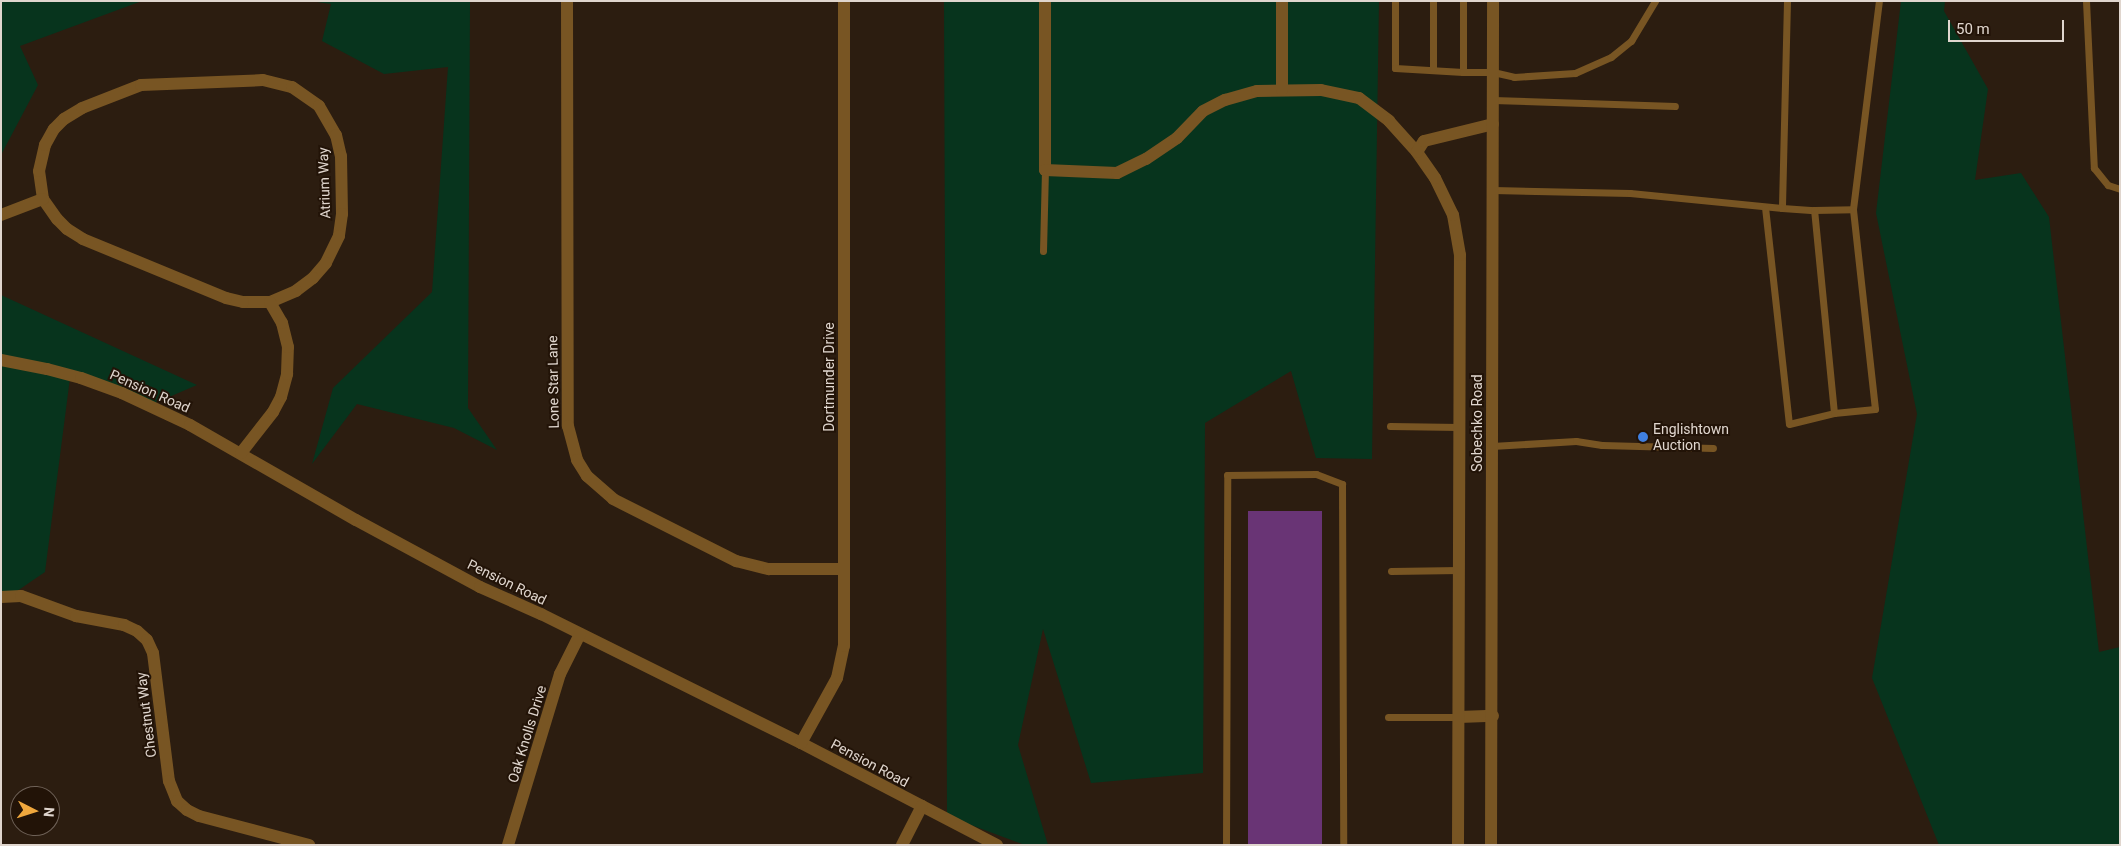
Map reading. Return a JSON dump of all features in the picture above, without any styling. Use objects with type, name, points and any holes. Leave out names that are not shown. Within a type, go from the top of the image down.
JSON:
[{"type":"street","name":"Lone Star Lane","points":[[567,1],[568,426],[577,460],[587,476],[613,499],[736,561],[769,569],[844,569]]},
{"type":"street","name":"Dortmunder Drive","points":[[801,743],[822,709],[842,665],[844,646],[844,1]]},
{"type":"street","points":[[1045,1],[1045,170],[1117,173],[1146,159],[1177,138],[1203,111],[1225,100],[1257,90],[1320,90],[1359,98],[1389,121],[1417,152],[1435,178],[1453,215],[1460,255],[1458,845]]},
{"type":"street","points":[[1282,1],[1282,90]]},
{"type":"street","name":"Sobechko Road","points":[[1491,845],[1493,716],[1493,1]]},
{"type":"street","name":"Atrium Way","points":[[263,80],[292,87],[319,106],[336,135],[340,156],[342,214],[338,236],[326,263],[302,286],[270,302],[243,302],[226,298],[83,239],[67,229],[57,219],[43,199],[39,171],[45,145],[64,119],[82,108],[130,88],[154,83],[263,80]]},
{"type":"street","points":[[1417,152],[1424,141],[1493,124]]},
{"type":"street","points":[[1,215],[43,199]]},
{"type":"street","points":[[241,453],[273,412],[281,397],[288,374],[288,347],[282,323],[270,302]]},
{"type":"street","name":"Pension Road","points":[[1,360],[47,368],[122,393],[190,425],[356,520],[480,587],[801,743],[996,845]]},
{"type":"street","name":"Chestnut Way","points":[[1,597],[21,596],[76,616],[124,625],[137,631],[147,640],[154,653],[169,781],[177,801],[187,810],[199,816],[309,845]]},
{"type":"street","name":"Oak Knolls Drive","points":[[508,845],[560,674],[580,634]]},
{"type":"street","points":[[1459,717],[1493,716]]},
{"type":"street","points":[[902,845],[922,806]]},
{"type":"lane","points":[[1395,1],[1395,68],[1493,72],[1514,77],[1575,73],[1612,57],[1631,41],[1655,1]]},
{"type":"lane","points":[[1433,1],[1433,69]]},
{"type":"lane","points":[[1463,1],[1463,72]]},
{"type":"lane","points":[[1782,208],[1787,1]]},
{"type":"lane","points":[[1765,207],[1790,424],[1834,413],[1876,409],[1853,209],[1879,1]]},
{"type":"lane","points":[[2086,1],[2094,168],[2108,185],[2120,189]]},
{"type":"lane","points":[[1493,100],[1675,106]]},
{"type":"lane","points":[[1043,250],[1045,170]]},
{"type":"lane","points":[[1493,190],[1630,193],[1765,207],[1814,210],[1853,209]]},
{"type":"lane","points":[[1814,210],[1834,413]]},
{"type":"lane","points":[[1390,426],[1459,427]]},
{"type":"lane","points":[[1492,446],[1576,441],[1602,445],[1713,448]]},
{"type":"lane","points":[[1226,845],[1227,475],[1316,474],[1342,484],[1342,845]]},
{"type":"lane","points":[[1391,571],[1459,570]]},
{"type":"lane","points":[[1388,716],[1459,717]]},
{"type":"green space","points":[[1,1],[142,1],[20,46],[38,85],[1,155]]},
{"type":"green space","points":[[310,1],[470,1],[468,408],[497,450],[454,428],[357,404],[312,464],[333,388],[432,292],[448,67],[384,74],[322,41],[331,4]]},
{"type":"green space","points":[[944,1],[1379,1],[1372,459],[1316,458],[1291,371],[1205,423],[1203,773],[1091,783],[1043,629],[1018,745],[1048,845],[1025,845],[947,816]]},
{"type":"green space","points":[[1901,1],[1945,1],[1944,11],[1988,89],[1975,180],[2021,173],[2049,217],[2099,652],[2120,647],[2120,845],[1939,845],[1872,678],[1917,414],[1876,213]]},
{"type":"green space","points":[[1,295],[197,385],[148,406],[70,378],[45,572],[1,602]]},
{"type":"building","points":[[1248,511],[1322,511],[1322,845],[1248,845]]},
{"type":"place","name":"Englishtown Auction","points":[[1643,437]]}]
